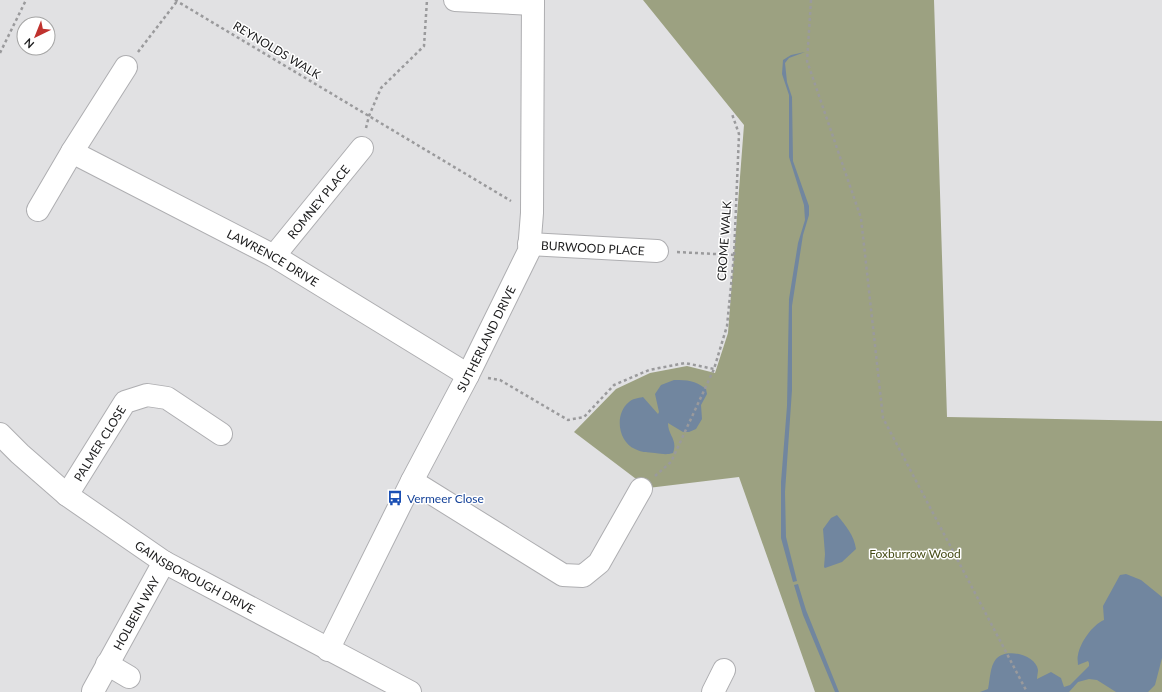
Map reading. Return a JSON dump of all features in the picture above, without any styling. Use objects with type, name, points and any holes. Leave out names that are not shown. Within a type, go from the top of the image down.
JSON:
[{"type":"street","points":[[455,0],[533,2]]},
{"type":"street","name":"SUTHERLAND DRIVE","points":[[328,650],[412,481],[468,375],[529,251],[532,213],[533,2]]},
{"type":"street","points":[[38,210],[72,152],[126,67]]},
{"type":"street","name":"ROMNEY PLACE","points":[[274,256],[362,148]]},
{"type":"street","name":"LAWRENCE DRIVE","points":[[72,152],[274,256],[468,375]]},
{"type":"street","name":"BURWOOD PLACE","points":[[529,244],[657,252]]},
{"type":"street","name":"PALMER CLOSE","points":[[67,495],[125,402],[147,395],[167,398],[220,434]]},
{"type":"street","name":"GAINSBOROUGH DRIVE","points":[[0,434],[20,454],[67,495],[164,562],[410,692]]},
{"type":"street","points":[[412,481],[563,575],[583,576],[599,563],[641,489]]},
{"type":"street","name":"HOLBEIN WAY","points":[[93,691],[164,562]]},
{"type":"street","name":"HOLBEIN WAY","points":[[108,664],[129,677]]},
{"type":"street","points":[[713,692],[724,670]]},
{"type":"path","points":[[0,53],[26,0]]},
{"type":"path","points":[[126,67],[177,0]]},
{"type":"path","name":"REYNOLDS WALK","points":[[177,0],[532,213]]},
{"type":"path","points":[[362,148],[369,116],[381,88],[424,46],[427,0]]},
{"type":"path","points":[[811,0],[807,61],[861,218],[883,418],[1027,692]]},
{"type":"path","name":"CROME WALK","points":[[641,489],[671,462],[714,369],[727,326],[734,255],[739,134],[732,114]]},
{"type":"path","points":[[657,252],[734,255]]},
{"type":"path","points":[[468,375],[500,380],[568,420],[584,417],[614,385],[649,370],[685,363],[714,369]]},
{"type":"green space","name":"Foxburrow Wood","points":[[643,0],[934,0],[947,417],[1162,421],[1162,692],[815,692],[739,477],[648,488],[574,432],[616,389],[650,373],[687,366],[715,373],[728,333],[744,125]]},
{"type":"water","points":[[805,52],[789,58],[785,63],[787,82],[792,97],[793,161],[809,206],[809,215],[803,235],[792,306],[792,390],[785,492],[786,537],[797,581],[793,582],[781,538],[781,482],[787,406],[789,299],[798,243],[805,220],[804,205],[789,157],[789,95],[782,74],[783,60],[791,55]]},
{"type":"water","points":[[674,380],[691,381],[706,389],[707,394],[701,405],[702,419],[696,429],[689,432],[683,432],[668,423],[669,431],[674,441],[673,453],[671,454],[643,452],[635,449],[625,440],[620,427],[621,413],[624,407],[632,400],[643,397],[658,414],[659,412],[655,394],[661,385]]},
{"type":"water","points":[[837,515],[851,535],[856,549],[842,562],[825,568],[823,529],[831,518]]},
{"type":"water","points":[[1126,574],[1141,580],[1162,597],[1162,658],[1155,685],[1148,692],[1116,692],[1097,680],[1089,679],[1078,682],[1069,692],[980,692],[988,689],[991,669],[996,659],[1001,655],[1013,653],[1020,654],[1032,660],[1038,670],[1037,679],[1051,672],[1061,678],[1064,687],[1070,685],[1089,666],[1088,661],[1078,665],[1078,656],[1081,645],[1091,630],[1104,620],[1103,606],[1120,575]]},
{"type":"water","points":[[798,584],[806,610],[839,692],[835,692],[803,615],[794,585]]},
{"type":"place","name":"Vermeer Close","points":[[395,498]]}]
